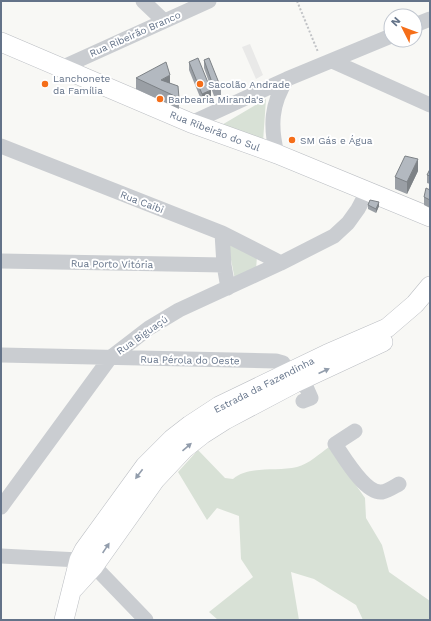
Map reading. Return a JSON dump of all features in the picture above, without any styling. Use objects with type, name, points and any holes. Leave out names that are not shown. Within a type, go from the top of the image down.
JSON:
[{"type":"main road","name":"Rua Ribeirão do Sul","points":[[1,42],[191,123],[277,154],[430,217]]},
{"type":"main road","name":"Estrada da Fazendinha","points":[[64,620],[73,590],[87,563],[184,449],[203,434],[225,420],[296,378],[387,328],[416,304],[430,286]]},
{"type":"main road","name":"Estrada da Fazendinha","points":[[296,378],[371,349],[396,335],[430,306]]},
{"type":"street","points":[[143,1],[164,21]]},
{"type":"street","name":"Rua Ribeirão Branco","points":[[61,68],[209,1]]},
{"type":"street","points":[[191,123],[286,79],[383,39]]},
{"type":"street","points":[[328,63],[430,105]]},
{"type":"street","points":[[277,154],[274,137],[273,109],[278,94],[286,79]]},
{"type":"street","name":"Rua Caibi","points":[[1,146],[222,233],[281,263]]},
{"type":"street","name":"Rua Biguaçú","points":[[1,507],[110,358],[149,328],[179,310],[281,263],[334,236],[348,223],[358,209],[367,192]]},
{"type":"street","points":[[222,233],[224,265],[228,288]]},
{"type":"street","name":"Rua Porto Vitória","points":[[1,261],[224,265]]},
{"type":"street","name":"Rua Pérola do Oeste","points":[[1,356],[276,362],[283,363],[296,378]]},
{"type":"street","points":[[296,378],[307,399]]},
{"type":"street","points":[[355,431],[335,444],[366,486],[383,492],[399,484]]},
{"type":"street","points":[[1,556],[87,563],[146,620]]},
{"type":"path","points":[[297,1],[328,63]]},
{"type":"shaded area","points":[[250,44],[263,75],[256,79],[242,47]]},
{"type":"shaded area","points":[[266,99],[263,142],[220,126]]},
{"type":"shaded area","points":[[228,244],[257,256],[256,270],[235,280]]},
{"type":"shaded area","points":[[329,447],[365,498],[366,518],[382,545],[389,572],[430,601],[430,620],[363,620],[356,605],[314,579],[291,572],[299,620],[218,620],[209,612],[253,577],[241,559],[239,516],[217,508],[207,520],[178,472],[198,450],[225,478],[233,479],[239,475],[255,470],[301,466]]},
{"type":"building","points":[[198,58],[211,90],[202,94],[189,62]]},
{"type":"building","points":[[209,58],[221,88],[214,88],[204,60]]},
{"type":"building","points":[[166,62],[170,75],[161,80],[178,86],[179,98],[136,78]]},
{"type":"building","points":[[405,156],[418,159],[407,182],[395,177]]},
{"type":"building","points":[[430,169],[430,176],[427,175]]},
{"type":"building","points":[[426,188],[430,190],[430,200],[424,197]]},
{"type":"building","points":[[370,200],[379,202],[376,209],[368,205]]},
{"type":"place","name":"Lanchonete da Família","points":[[45,84]]},
{"type":"place","name":"Sacolão Andrade","points":[[200,84]]},
{"type":"place","name":"Barbearia Miranda's","points":[[160,99]]},
{"type":"place","name":"SM Gás e Água","points":[[292,140]]}]
